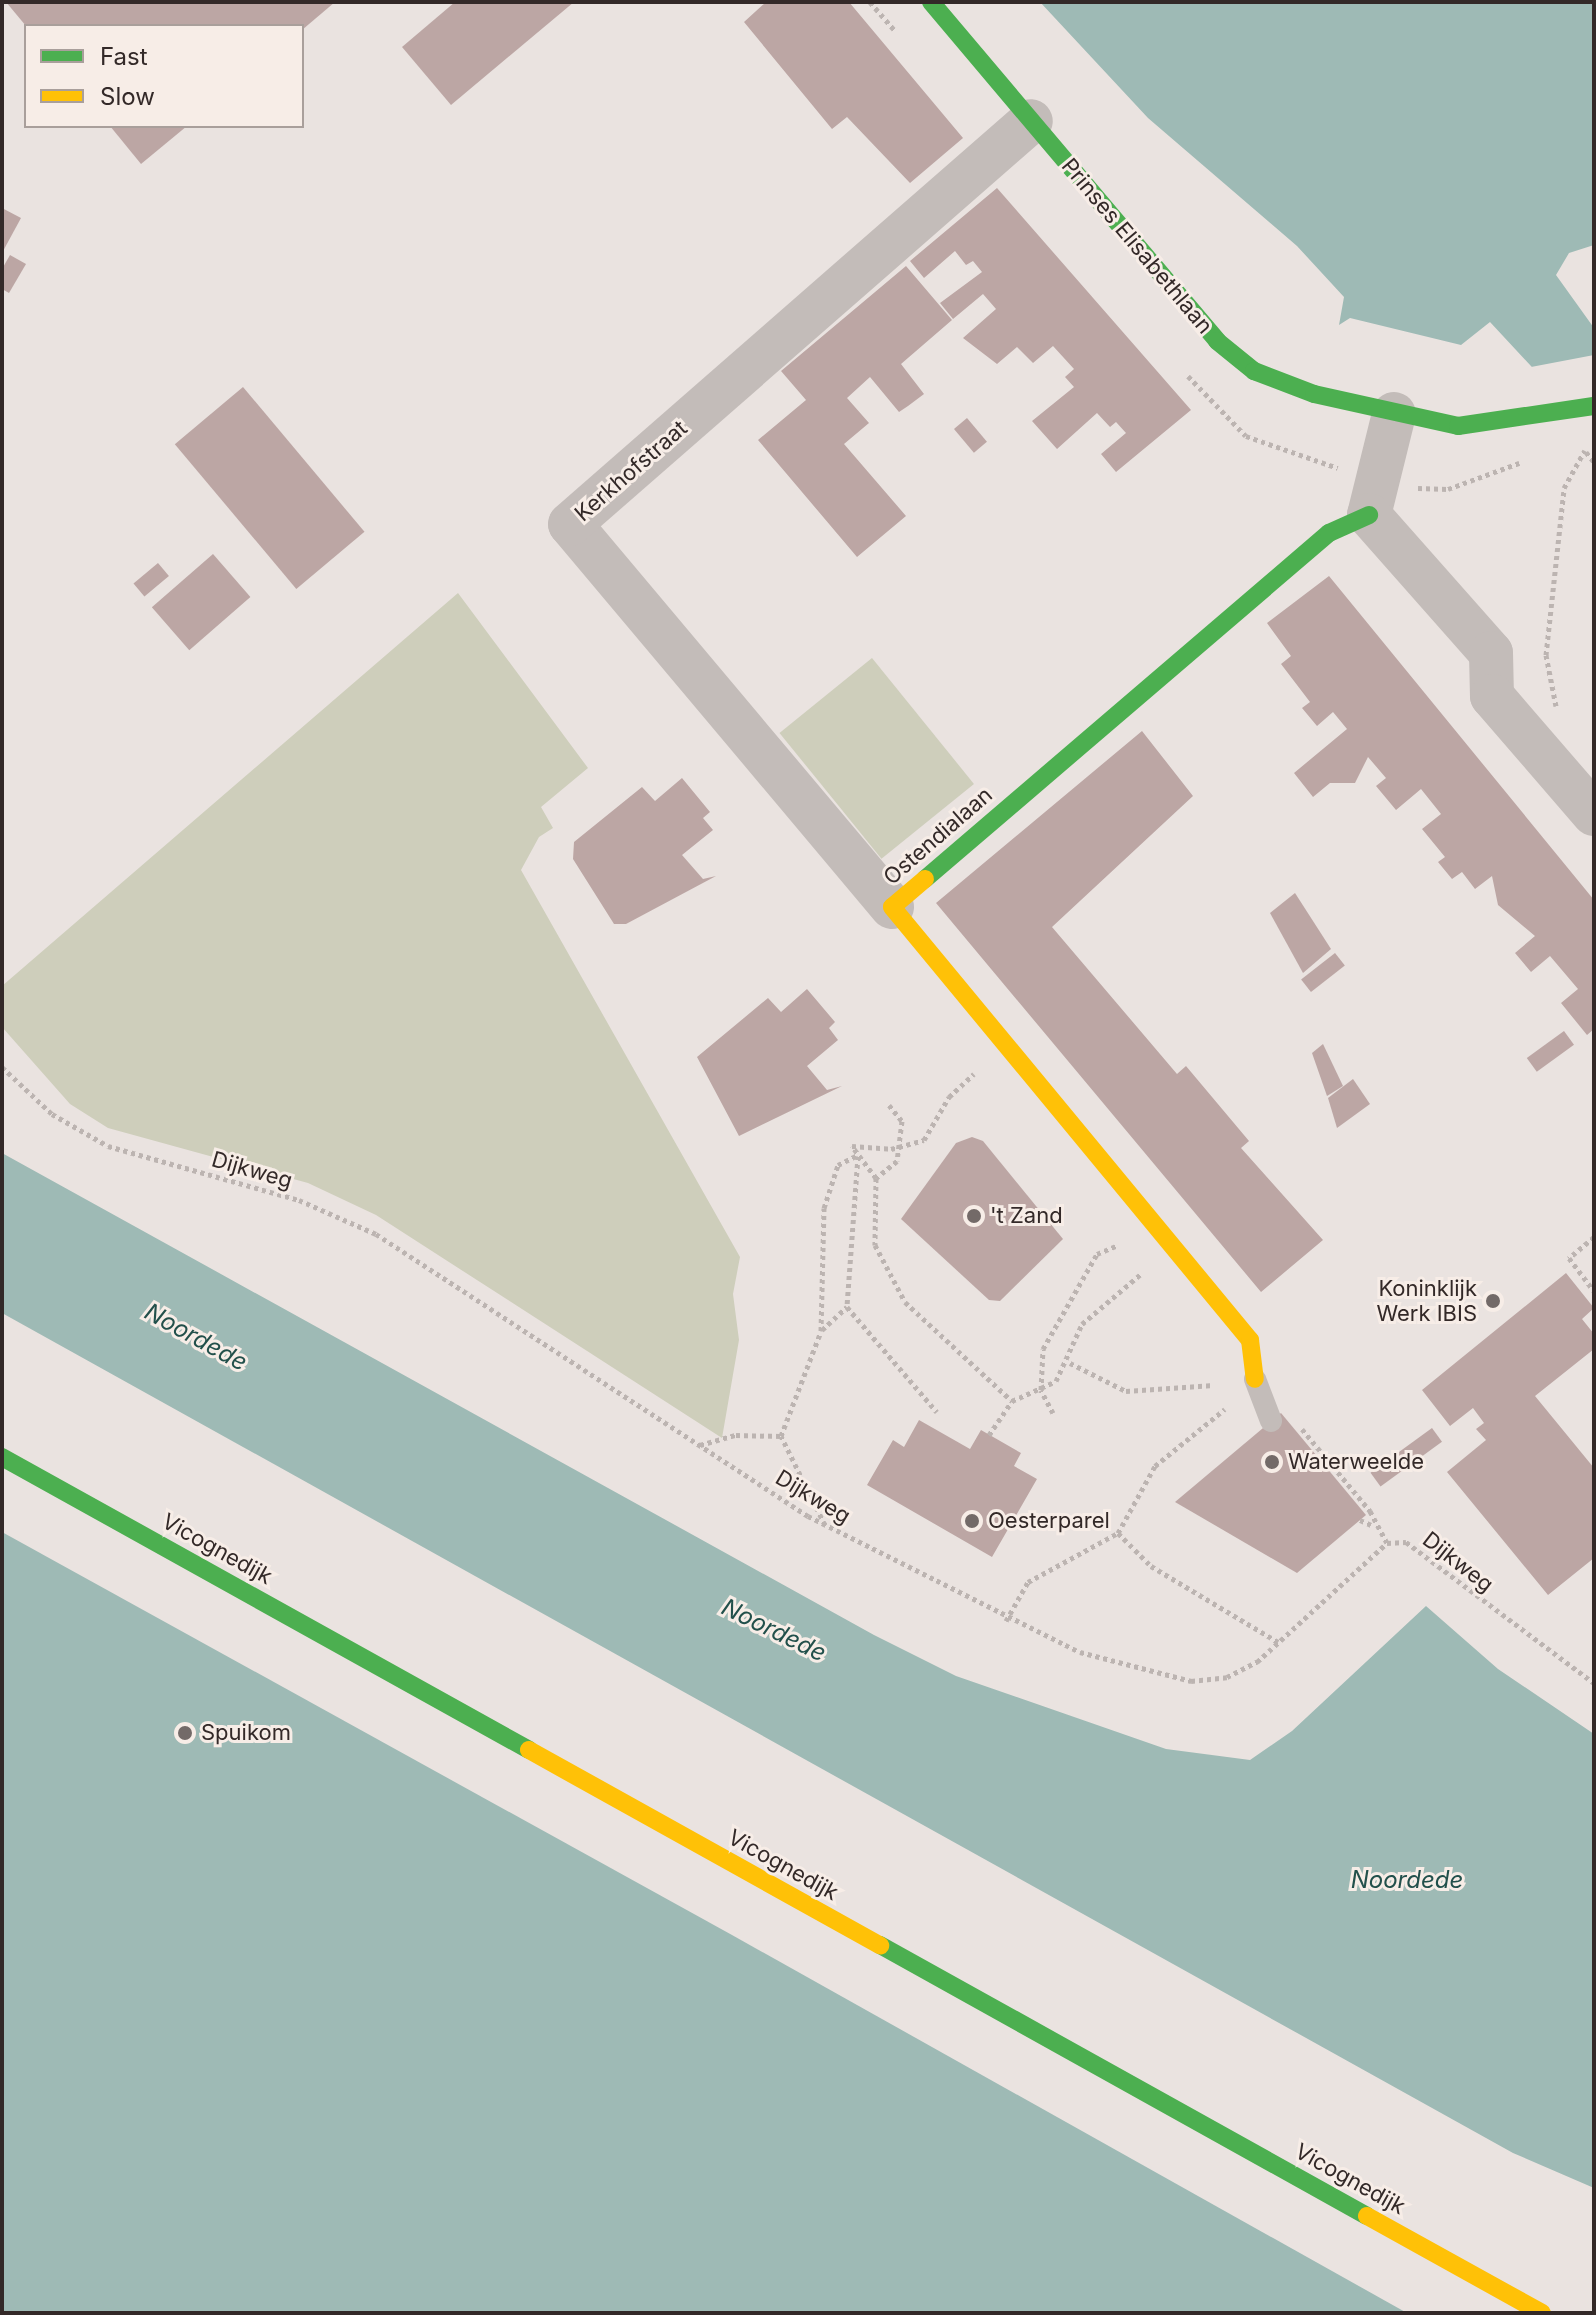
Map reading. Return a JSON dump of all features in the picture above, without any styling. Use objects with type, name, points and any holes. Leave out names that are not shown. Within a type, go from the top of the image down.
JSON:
[{"type":"street","name":"Prinses Elisabethlaan","points":[[931,2],[1217,341],[1254,371],[1394,414],[1458,426],[1594,406]]},
{"type":"street","name":"Kerkhofstraat","points":[[892,907],[570,524],[1031,121]]},
{"type":"street","points":[[1394,414],[1374,497],[1491,653],[1492,696],[1594,814]]},
{"type":"street","name":"Ostendialaan","points":[[1255,1379],[1250,1340],[892,907],[1374,497]]},
{"type":"street","name":"Vicognedijk","points":[[2,1457],[1542,2313]]},
{"type":"lane","points":[[1255,1379],[1271,1421]]},
{"type":"path","points":[[1580,436],[1594,462]]},
{"type":"path","points":[[1526,734],[1560,703],[1546,655],[1564,488],[1586,452]]},
{"type":"path","points":[[1374,497],[1448,489],[1531,458]]},
{"type":"path","points":[[998,1036],[924,1140],[899,1146],[852,1146],[876,1178],[875,1245],[905,1302],[1012,1401]]},
{"type":"path","name":"Dijkweg","points":[[2,1067],[52,1114],[108,1146],[299,1200],[376,1234],[825,1525],[1006,1621],[1092,1656],[1191,1681],[1227,1677],[1278,1642],[1387,1543],[1423,1549],[1594,1683]]},
{"type":"path","points":[[876,1178],[897,1161],[902,1121],[889,1105]]},
{"type":"path","points":[[821,1331],[847,1307],[858,1155]]},
{"type":"path","points":[[825,1525],[781,1436],[821,1331],[824,1208],[838,1165],[858,1155]]},
{"type":"path","points":[[989,1435],[1012,1401],[1041,1390],[1070,1363],[1082,1324],[1096,1307],[1126,1294],[1163,1235]]},
{"type":"path","points":[[1053,1413],[1041,1390],[1043,1349],[1097,1254],[1163,1235]]},
{"type":"path","points":[[1594,1237],[1569,1258],[1594,1291]]},
{"type":"path","points":[[847,1307],[937,1412]]},
{"type":"path","points":[[1070,1363],[1126,1391],[1255,1379]]},
{"type":"path","points":[[1006,1621],[1028,1582],[1118,1533],[1155,1466],[1206,1429],[1255,1379]]},
{"type":"path","points":[[1299,1425],[1370,1511],[1371,1525]]},
{"type":"path","points":[[700,1445],[736,1435],[781,1436]]},
{"type":"path","points":[[1360,1520],[1371,1525],[1387,1543]]},
{"type":"path","points":[[1118,1533],[1151,1566],[1278,1642]]},
{"type":"green space","points":[[458,593],[588,768],[541,807],[553,828],[539,837],[521,870],[740,1257],[733,1294],[739,1340],[722,1438],[376,1215],[308,1183],[108,1128],[70,1104],[2,1027],[2,986]]},
{"type":"green space","points":[[872,658],[974,784],[881,859],[780,733]]},
{"type":"water","points":[[1040,2],[1594,2],[1594,245],[1569,253],[1556,275],[1594,328],[1594,434],[1490,322],[1461,345],[1350,318],[1339,325],[1344,297],[1297,246],[1148,118]]},
{"type":"water","name":"Noordede","points":[[2,1153],[874,1635],[956,1676],[1166,1749],[1250,1760],[1292,1731],[1426,1606],[1498,1669],[1594,1734],[1594,2188],[1513,2153],[2,1313]]},
{"type":"water","name":"Spuikom","points":[[2,1532],[732,1935],[1407,2313],[2,2313]]},
{"type":"pier","points":[[1594,355],[1594,438],[1531,367]]},
{"type":"building","points":[[6,2],[335,2],[304,28],[304,24],[24,24]]},
{"type":"building","points":[[455,2],[574,2],[451,105],[402,47]]},
{"type":"building","points":[[766,2],[849,2],[963,138],[910,183],[847,117],[832,129],[744,22]]},
{"type":"building","points":[[112,128],[185,128],[141,164]]},
{"type":"building","points":[[997,188],[1191,410],[1116,472],[1101,454],[1126,433],[1116,422],[1110,427],[1097,413],[1057,449],[1032,421],[1074,387],[1065,377],[1074,369],[1053,346],[1033,363],[1017,347],[997,364],[963,338],[996,309],[983,294],[953,319],[940,303],[982,272],[973,261],[966,265],[955,251],[924,278],[910,261]]},
{"type":"building","points":[[2,208],[21,218],[2,253]]},
{"type":"building","points":[[10,255],[26,264],[9,293],[2,289],[2,269]]},
{"type":"building","points":[[906,266],[952,320],[901,364],[924,394],[908,406],[899,412],[870,377],[847,398],[869,423],[844,444],[906,516],[857,557],[758,440],[806,400],[781,371]]},
{"type":"building","points":[[243,387],[364,532],[296,589],[175,444]]},
{"type":"building","points":[[967,418],[987,442],[974,453],[954,429]]},
{"type":"building","points":[[213,554],[250,597],[189,650],[152,607]]},
{"type":"building","points":[[158,563],[169,576],[144,597],[133,584]]},
{"type":"building","points":[[1329,576],[1594,900],[1594,1029],[1587,1035],[1561,1003],[1578,989],[1550,956],[1531,972],[1515,953],[1535,936],[1498,905],[1492,876],[1475,889],[1462,872],[1452,879],[1438,862],[1445,857],[1422,829],[1441,814],[1421,789],[1396,810],[1376,786],[1386,778],[1368,757],[1355,783],[1330,783],[1313,797],[1294,773],[1347,729],[1333,712],[1317,726],[1302,708],[1310,702],[1281,664],[1291,656],[1267,623]]},
{"type":"building","points":[[1142,731],[1193,796],[1052,927],[1177,1074],[1186,1066],[1249,1141],[1241,1148],[1323,1240],[1261,1292],[936,903]]},
{"type":"building","points":[[682,778],[710,812],[703,818],[713,830],[682,855],[703,879],[716,876],[626,924],[614,924],[573,859],[574,842],[642,787],[655,801]]},
{"type":"building","points":[[1295,893],[1331,949],[1303,973],[1270,913]]},
{"type":"building","points":[[1335,953],[1345,966],[1311,992],[1301,979]]},
{"type":"building","points":[[807,989],[835,1022],[829,1028],[838,1040],[807,1066],[827,1090],[842,1086],[739,1136],[697,1057],[768,998],[781,1012]]},
{"type":"building","points":[[1564,1031],[1574,1045],[1537,1072],[1527,1058]]},
{"type":"building","points":[[1323,1044],[1343,1086],[1327,1096],[1312,1053]]},
{"type":"building","points":[[1353,1079],[1370,1104],[1337,1128],[1328,1098]]},
{"type":"building","name":"'t Zand","points":[[972,1137],[983,1141],[1063,1239],[1000,1301],[989,1300],[901,1219],[956,1143]]},
{"type":"building","points":[[1566,1273],[1594,1308],[1582,1319],[1594,1334],[1594,1349],[1535,1396],[1594,1468],[1594,1558],[1548,1595],[1447,1472],[1486,1440],[1476,1429],[1484,1423],[1473,1408],[1450,1426],[1422,1390]]},
{"type":"building","name":"Waterweelde","points":[[1281,1413],[1366,1515],[1297,1573],[1175,1502]]},
{"type":"building","name":"Oesterparel","points":[[919,1420],[970,1449],[981,1430],[1021,1453],[1014,1466],[1037,1479],[992,1557],[867,1485],[893,1440],[904,1447]]},
{"type":"building","points":[[1432,1428],[1442,1442],[1381,1486],[1371,1473]]},
{"type":"traffic: fast","points":[[931,2],[1217,341],[1254,371],[1314,394],[1458,426],[1594,406]]},
{"type":"traffic: fast","points":[[925,879],[1329,533],[1369,515]]},
{"type":"traffic: fast","points":[[2,1457],[529,1750]]},
{"type":"traffic: fast","points":[[880,1945],[1367,2216]]},
{"type":"traffic: slow","points":[[925,879],[892,907],[1250,1340],[1255,1379]]},
{"type":"traffic: slow","points":[[529,1750],[880,1945]]},
{"type":"traffic: slow","points":[[1367,2216],[1542,2313]]},
{"type":"place","name":"'t Zand","points":[[974,1216]]},
{"type":"place","name":"Koninklijk Werk IBIS","points":[[1493,1301]]},
{"type":"place","name":"Waterweelde","points":[[1272,1462]]},
{"type":"place","name":"Oesterparel","points":[[972,1521]]},
{"type":"place","name":"Spuikom","points":[[185,1733]]}]
